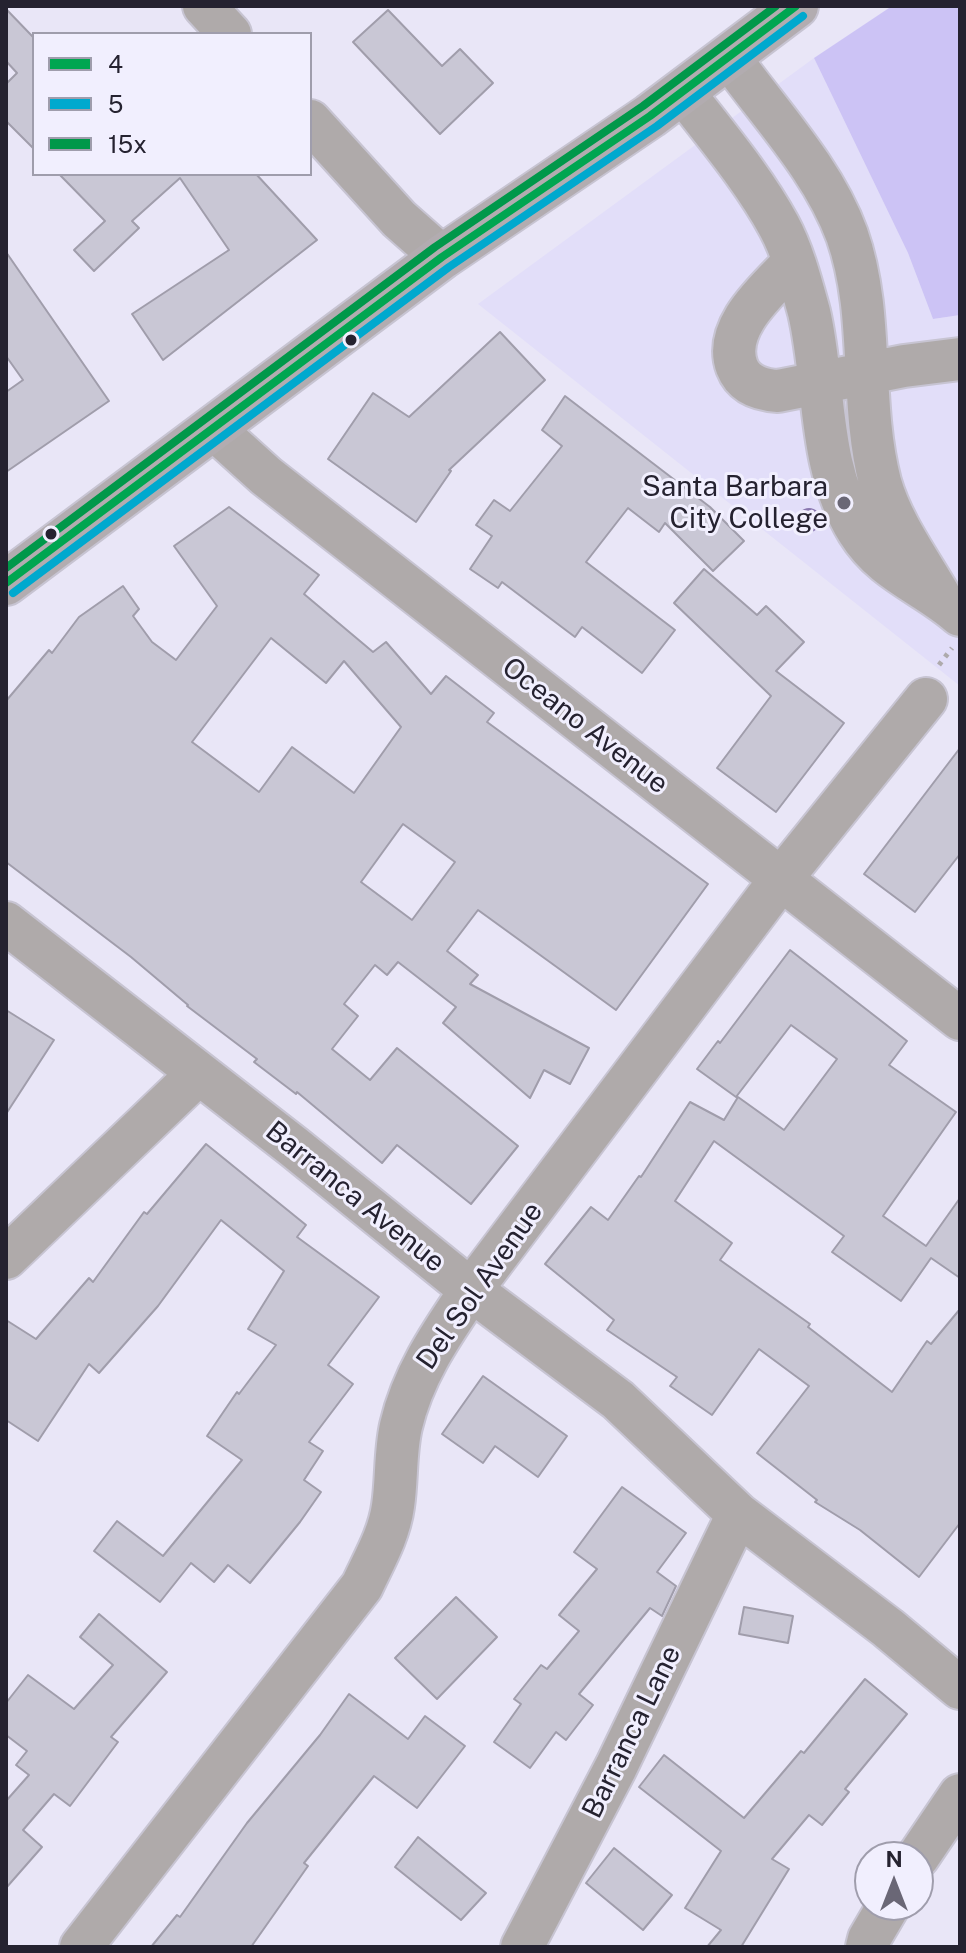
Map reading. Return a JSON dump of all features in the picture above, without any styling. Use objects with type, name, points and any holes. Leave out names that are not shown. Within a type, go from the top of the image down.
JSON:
[{"type":"main road","points":[[6,583],[442,257],[683,92],[796,6]]},
{"type":"street","points":[[204,6],[228,32]]},
{"type":"street","points":[[729,57],[811,169],[846,232],[862,292],[872,434],[880,483],[894,516],[950,606]]},
{"type":"street","points":[[683,92],[759,194],[780,228],[794,262],[809,314],[835,480],[858,531],[884,564],[950,606]]},
{"type":"street","points":[[312,123],[399,219],[442,257]]},
{"type":"street","points":[[794,262],[762,297],[737,332],[734,353],[741,374],[749,383],[763,390],[778,391],[960,359]]},
{"type":"street","name":"Oceano Avenue","points":[[213,428],[266,476],[960,1019]]},
{"type":"street","name":"Del Sol Avenue","points":[[81,1947],[362,1586],[384,1541],[393,1509],[401,1427],[415,1380],[430,1351],[471,1290],[781,879],[926,699]]},
{"type":"street","name":"Barranca Avenue","points":[[6,923],[471,1290],[618,1400],[738,1514],[888,1628],[960,1688]]},
{"type":"street","points":[[6,1258],[198,1074]]},
{"type":"street","name":"Barranca Lane","points":[[522,1947],[616,1767],[738,1514]]},
{"type":"street","points":[[929,1841],[960,1795]]},
{"type":"street","points":[[867,1947],[880,1921]]},
{"type":"shaded area","points":[[892,6],[960,6],[960,315],[933,319],[908,253],[814,58]]},
{"type":"shaded area","name":"Santa Barbara City College","points":[[814,58],[908,253],[933,319],[960,315],[960,686],[478,304]]},
{"type":"building","points":[[6,9],[32,36],[32,147],[6,121],[6,84],[17,73],[6,61]]},
{"type":"building","points":[[388,10],[442,66],[460,49],[493,83],[440,134],[353,42]]},
{"type":"building","points":[[61,176],[258,176],[317,240],[163,360],[132,314],[229,250],[180,178],[132,221],[139,228],[94,271],[74,250],[105,221]]},
{"type":"building","points":[[6,252],[109,401],[6,472],[6,392],[23,380],[6,356]]},
{"type":"building","points":[[500,332],[545,380],[449,470],[416,522],[328,459],[373,393],[409,417]]},
{"type":"building","points":[[565,396],[710,507],[744,541],[713,571],[665,523],[659,532],[628,508],[586,562],[675,630],[642,673],[582,627],[575,637],[502,582],[498,588],[470,569],[492,536],[476,525],[494,500],[510,511],[562,446],[542,430]]},
{"type":"building","points":[[229,507],[319,575],[304,594],[373,652],[386,642],[431,694],[446,676],[494,713],[487,722],[708,884],[616,1010],[478,910],[447,951],[478,975],[470,984],[589,1048],[570,1084],[544,1070],[530,1098],[443,1023],[456,1007],[398,962],[387,975],[375,965],[344,1004],[358,1016],[332,1049],[370,1080],[397,1048],[518,1146],[471,1204],[397,1145],[382,1163],[297,1092],[254,1062],[257,1059],[187,1006],[131,957],[6,862],[6,701],[49,650],[52,653],[79,617],[123,586],[139,609],[133,616],[152,642],[176,660],[217,606],[174,546]],"holes":[[[271,638],[326,683],[344,661],[401,727],[354,793],[292,747],[259,792],[192,742]],[[403,824],[455,862],[412,920],[361,882]]]},
{"type":"building","points":[[704,569],[757,615],[766,606],[804,642],[776,671],[844,723],[776,812],[717,768],[771,696],[674,603]]},
{"type":"building","points":[[960,748],[960,854],[915,912],[864,874]]},
{"type":"building","points":[[790,950],[907,1041],[889,1065],[956,1112],[883,1216],[926,1246],[960,1198],[960,1278],[931,1258],[901,1301],[832,1252],[844,1236],[714,1141],[675,1201],[732,1243],[720,1260],[810,1324],[808,1327],[892,1392],[927,1341],[931,1344],[960,1309],[960,1523],[919,1577],[860,1530],[815,1502],[817,1500],[757,1453],[809,1386],[759,1349],[712,1415],[670,1386],[677,1377],[607,1330],[614,1320],[545,1264],[591,1207],[608,1220],[641,1177],[690,1102],[724,1120],[738,1097],[784,1130],[837,1059],[791,1025],[736,1097],[697,1069]]},
{"type":"building","points":[[6,1010],[54,1040],[6,1114]]},
{"type":"building","points":[[206,1144],[306,1225],[297,1237],[379,1297],[328,1365],[353,1384],[309,1442],[323,1451],[304,1480],[321,1492],[300,1522],[250,1583],[228,1565],[214,1582],[191,1563],[160,1602],[94,1551],[117,1521],[163,1556],[242,1460],[207,1436],[237,1392],[239,1394],[276,1345],[248,1329],[284,1271],[221,1220],[158,1306],[99,1373],[89,1364],[38,1441],[6,1420],[6,1320],[36,1339],[89,1278],[93,1282],[144,1212],[147,1214]]},
{"type":"building","points":[[483,1376],[567,1436],[538,1477],[495,1446],[483,1463],[442,1434]]},
{"type":"building","points":[[622,1487],[686,1533],[657,1572],[676,1586],[662,1616],[650,1608],[579,1694],[593,1705],[566,1740],[556,1732],[530,1768],[494,1742],[521,1704],[514,1699],[541,1665],[547,1669],[579,1631],[559,1615],[597,1569],[574,1552]]},
{"type":"building","points":[[456,1597],[497,1637],[437,1699],[395,1658]]},
{"type":"building","points":[[744,1607],[793,1616],[788,1643],[739,1634]]},
{"type":"building","points":[[99,1614],[167,1672],[111,1737],[118,1742],[70,1806],[54,1794],[23,1830],[42,1847],[6,1888],[6,1801],[29,1775],[16,1765],[27,1751],[6,1735],[6,1703],[28,1675],[74,1709],[113,1665],[80,1637]]},
{"type":"building","points":[[865,1679],[907,1714],[845,1789],[849,1792],[822,1825],[809,1815],[772,1859],[789,1869],[741,1947],[707,1947],[721,1930],[685,1908],[721,1851],[639,1787],[664,1755],[744,1818],[801,1751],[804,1753]]},
{"type":"building","points":[[349,1694],[408,1739],[425,1716],[465,1746],[417,1808],[374,1776],[304,1863],[308,1866],[251,1947],[151,1947],[177,1915],[180,1917],[247,1823],[320,1735]]},
{"type":"building","points":[[418,1837],[486,1893],[461,1920],[395,1867]]},
{"type":"building","points":[[614,1848],[672,1895],[643,1930],[586,1883]]},
{"type":"transit line","name":"15x","points":[[6,568],[435,247],[643,106],[776,6]]},
{"type":"transit line","name":"4","points":[[6,583],[442,257],[650,116],[796,6]]},
{"type":"transit line","name":"5","points":[[13,593],[449,267],[657,126],[803,16]]},
{"type":"place","name":"Santa Barbara City College","points":[[844,503]]}]
